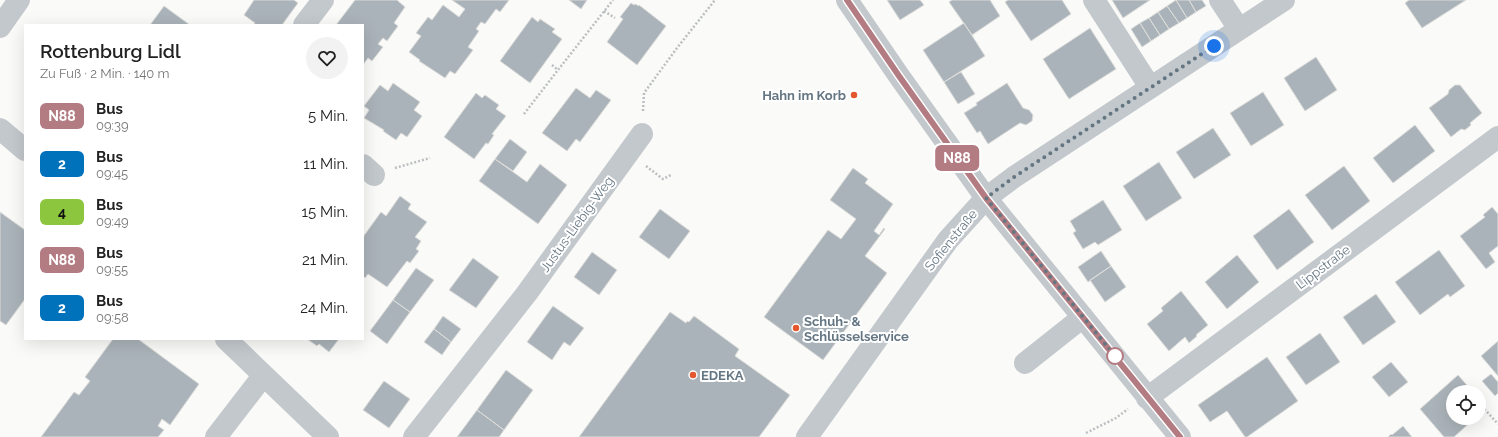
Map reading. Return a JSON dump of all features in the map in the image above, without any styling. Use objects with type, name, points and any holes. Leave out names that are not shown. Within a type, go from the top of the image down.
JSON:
[{"type":"street","points":[[0,27],[18,0]]},
{"type":"street","points":[[305,24],[323,0]]},
{"type":"street","points":[[847,0],[986,198],[1180,437]]},
{"type":"street","points":[[1094,0],[1150,87]]},
{"type":"street","points":[[1220,0],[1239,29]]},
{"type":"street","name":"Sofienstraße","points":[[807,437],[948,240],[986,198],[1014,177],[1284,0]]},
{"type":"street","points":[[0,129],[24,149]]},
{"type":"street","name":"Justus-Liebig-Weg","points":[[414,437],[528,293],[642,134]]},
{"type":"street","name":"Lippstraße","points":[[1147,398],[1498,137]]},
{"type":"street","points":[[1025,363],[1082,317]]},
{"type":"street","points":[[227,340],[328,437]]},
{"type":"street","points":[[216,437],[263,376]]},
{"type":"path","points":[[524,114],[612,0]]},
{"type":"path","points":[[642,134],[644,93],[677,48],[716,0]]},
{"type":"path","points":[[604,11],[615,18]]},
{"type":"path","points":[[552,65],[558,70]]},
{"type":"path","points":[[628,153],[663,179],[671,175]]},
{"type":"path","points":[[368,170],[430,158]]},
{"type":"path","points":[[1086,433],[1116,418],[1147,398]]},
{"type":"path","points":[[1486,411],[1498,424]]},
{"type":"building","points":[[254,0],[294,0],[298,3],[283,24],[254,24],[255,23],[244,15]]},
{"type":"building","points":[[355,0],[397,0],[405,7],[394,23],[398,26],[387,41],[383,38],[378,44],[383,47],[372,61],[368,58],[364,64],[364,24],[337,24]]},
{"type":"building","points":[[452,0],[509,0],[500,12],[496,9],[485,24],[481,22],[476,29],[479,31],[468,47],[473,50],[455,74],[450,71],[445,78],[419,61],[420,60],[409,52],[421,36],[416,33],[428,17],[432,20],[443,5],[459,17],[465,9]]},
{"type":"building","points":[[569,0],[587,0],[581,9]]},
{"type":"building","points":[[887,0],[920,0],[924,5],[900,20]]},
{"type":"building","points":[[952,0],[990,0],[1000,16],[972,35],[949,2]]},
{"type":"building","points":[[1008,0],[1062,0],[1071,14],[1031,41],[1005,2]]},
{"type":"building","points":[[1112,0],[1150,0],[1123,18]]},
{"type":"building","points":[[1176,0],[1187,18],[1179,23],[1167,6]]},
{"type":"building","points":[[1176,0],[1189,0],[1196,12],[1187,18]]},
{"type":"building","points":[[1189,0],[1202,0],[1206,6],[1196,12]]},
{"type":"building","points":[[1409,0],[1466,0],[1422,28],[1405,3]]},
{"type":"building","points":[[631,3],[634,5],[639,5],[666,26],[637,65],[607,42],[623,19],[620,17]]},
{"type":"building","points":[[164,6],[189,24],[151,24]]},
{"type":"building","points":[[1167,6],[1179,23],[1169,29],[1158,12]]},
{"type":"building","points":[[1158,12],[1169,29],[1160,35],[1149,18]]},
{"type":"building","points":[[532,17],[538,22],[540,19],[555,29],[552,32],[562,39],[530,83],[500,61]]},
{"type":"building","points":[[1149,18],[1160,35],[1151,41],[1140,23]]},
{"type":"building","points":[[964,23],[985,56],[944,82],[923,50]]},
{"type":"building","points":[[1140,23],[1151,41],[1142,47],[1131,29]]},
{"type":"building","points":[[1090,28],[1116,69],[1069,99],[1043,59]]},
{"type":"building","points":[[1316,57],[1337,90],[1305,111],[1284,78]]},
{"type":"building","points":[[961,72],[975,94],[958,104],[944,82]]},
{"type":"building","points":[[393,83],[420,102],[414,110],[422,116],[407,137],[401,133],[396,140],[383,131],[384,130],[364,118],[369,110],[364,106],[380,85],[388,91]]},
{"type":"building","points":[[1007,83],[1023,108],[1029,110],[1033,115],[1032,121],[1026,125],[1020,123],[988,144],[980,131],[977,133],[964,113],[977,105],[976,103]]},
{"type":"building","points":[[1455,85],[1460,85],[1482,113],[1470,123],[1471,125],[1465,130],[1461,129],[1451,137],[1429,108],[1448,94],[1449,90]]},
{"type":"building","points":[[576,88],[590,98],[596,90],[611,100],[580,142],[576,139],[567,151],[542,133]]},
{"type":"building","points":[[1263,92],[1284,125],[1251,146],[1230,113]]},
{"type":"building","points":[[476,93],[482,98],[485,95],[499,105],[496,109],[506,116],[492,134],[494,135],[488,144],[486,143],[474,159],[444,137]]},
{"type":"building","points":[[1415,125],[1435,151],[1393,183],[1373,158]]},
{"type":"building","points":[[1213,128],[1231,155],[1194,179],[1176,152]]},
{"type":"building","points":[[510,139],[527,152],[513,171],[495,159]]},
{"type":"building","points":[[495,159],[527,182],[540,164],[567,185],[538,224],[479,181]]},
{"type":"building","points":[[1159,162],[1182,198],[1146,221],[1123,186]]},
{"type":"building","points":[[1344,166],[1370,201],[1332,230],[1305,195]]},
{"type":"building","points":[[853,168],[868,179],[865,183],[893,204],[874,231],[879,235],[884,228],[885,229],[865,256],[887,273],[823,360],[764,317],[828,230],[841,239],[856,219],[830,200]]},
{"type":"building","points":[[400,196],[411,204],[408,209],[427,222],[415,237],[421,241],[416,249],[419,251],[410,263],[407,261],[387,287],[368,274],[365,278],[364,277],[364,236],[381,212],[386,216]]},
{"type":"building","points":[[1103,200],[1122,230],[1098,245],[1095,242],[1083,249],[1073,233],[1076,231],[1070,221]]},
{"type":"building","points":[[1492,207],[1498,214],[1498,246],[1489,253],[1495,262],[1486,269],[1460,236],[1485,217],[1483,215]]},
{"type":"building","points":[[660,209],[690,231],[669,259],[639,237]]},
{"type":"building","points":[[1289,209],[1314,242],[1277,270],[1253,236]]},
{"type":"building","points":[[0,212],[24,229],[24,300],[6,325],[0,321]]},
{"type":"building","points":[[1439,250],[1465,286],[1450,297],[1448,294],[1420,315],[1395,282]]},
{"type":"building","points":[[1101,251],[1111,266],[1088,282],[1078,267]]},
{"type":"building","points":[[592,252],[617,270],[599,295],[574,277]]},
{"type":"building","points":[[1237,255],[1259,282],[1227,309],[1205,282]]},
{"type":"building","points":[[473,258],[499,277],[476,308],[449,290]]},
{"type":"building","points":[[1111,266],[1126,287],[1105,302],[1090,280]]},
{"type":"building","points":[[416,268],[434,280],[410,312],[393,300]]},
{"type":"building","points":[[1181,291],[1208,325],[1189,343],[1185,337],[1169,351],[1147,324],[1163,311],[1161,308]]},
{"type":"building","points":[[1376,294],[1396,322],[1363,345],[1343,317]]},
{"type":"building","points":[[393,300],[410,312],[387,344],[370,331]]},
{"type":"building","points":[[553,306],[584,328],[570,346],[564,342],[552,360],[527,342]]},
{"type":"building","name":"EDEKA","points":[[670,312],[686,323],[687,321],[689,322],[694,316],[739,349],[735,356],[790,395],[759,437],[579,437]]},
{"type":"building","points":[[443,316],[461,329],[451,342],[434,329]]},
{"type":"building","points":[[434,329],[451,342],[442,355],[424,342]]},
{"type":"building","points":[[1320,333],[1340,362],[1306,385],[1286,357]]},
{"type":"building","points":[[112,340],[139,340],[199,384],[170,425],[162,419],[158,426],[164,430],[158,437],[41,437],[74,392],[79,395],[90,381],[85,377]]},
{"type":"building","points":[[308,340],[338,340],[329,352],[319,344],[317,346]]},
{"type":"building","points":[[1498,341],[1498,376],[1481,356]]},
{"type":"building","points":[[1267,357],[1298,401],[1247,437],[1245,437],[1227,411],[1210,422],[1198,405]]},
{"type":"building","points":[[1391,362],[1408,382],[1389,397],[1372,377]]},
{"type":"building","points":[[506,370],[533,390],[504,430],[477,410]]},
{"type":"building","points":[[1491,374],[1498,382],[1498,393],[1495,396],[1482,381]]},
{"type":"building","points":[[1458,375],[1467,385],[1447,385]]},
{"type":"building","points":[[384,381],[410,399],[389,428],[363,410]]},
{"type":"building","points":[[1446,386],[1446,425],[1467,425],[1454,437],[1444,437],[1420,409]]},
{"type":"building","points":[[477,410],[504,430],[499,437],[457,437]]},
{"type":"building","points":[[1403,426],[1412,437],[1388,437],[1391,434],[1392,435]]},
{"type":"bus line","name":"N88","points":[[847,0],[986,198],[1180,437]]},
{"type":"place","name":"Hahn im Korb","points":[[854,95]]},
{"type":"place","name":"Schuh- & Schlüsselservice","points":[[796,328]]},
{"type":"place","name":"EDEKA","points":[[693,375]]},
{"type":"route","points":[[1115,356],[1119,361],[986,198],[1014,177],[1214,46]]}]
